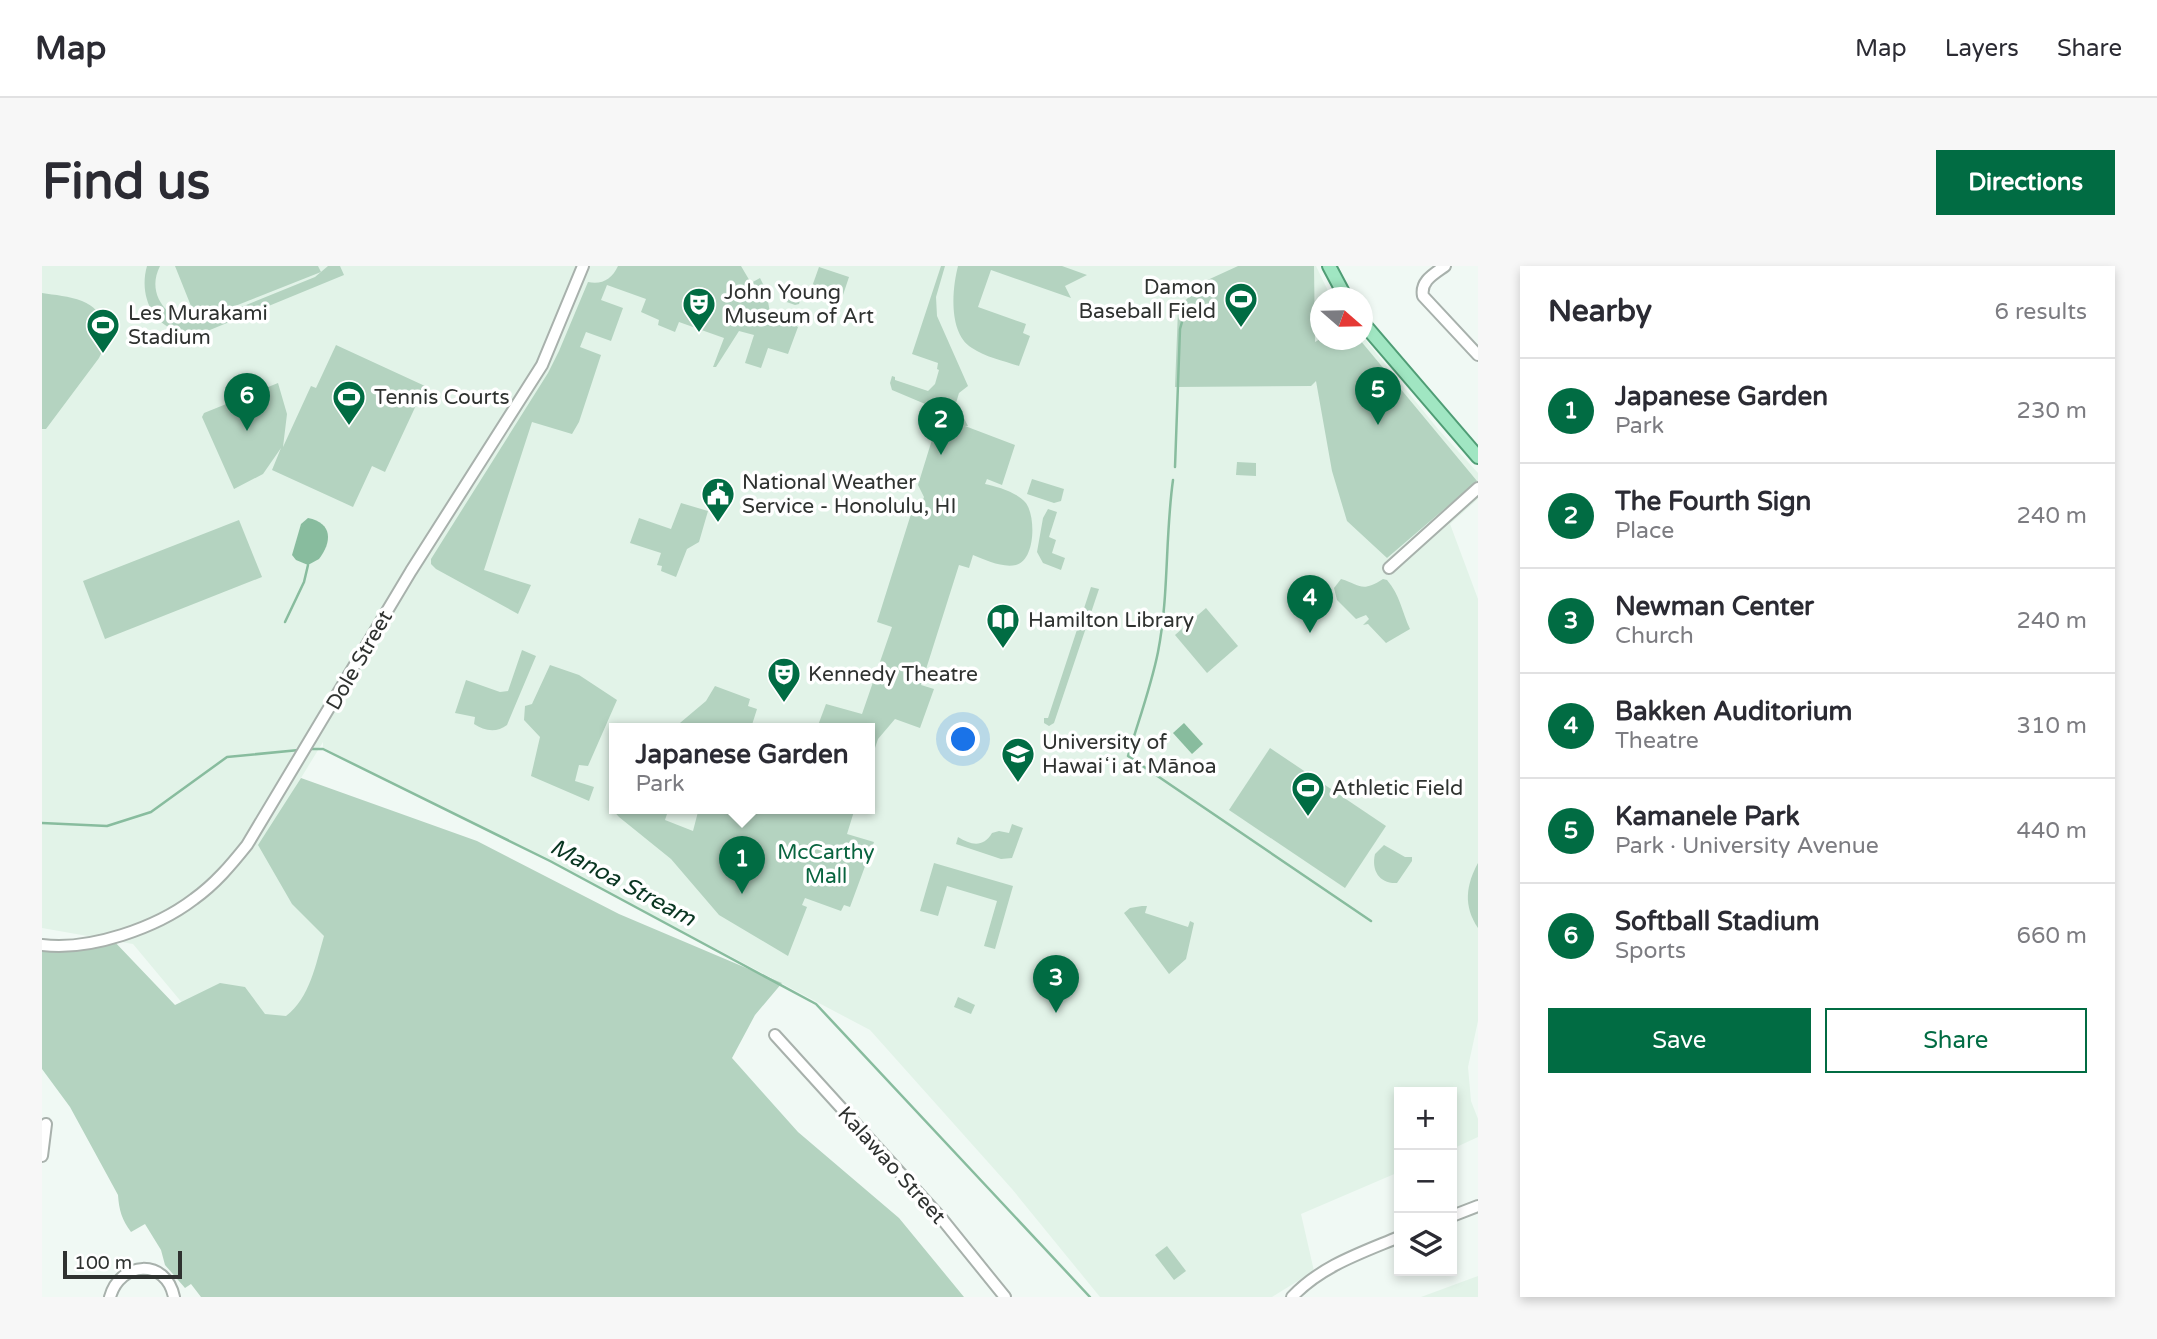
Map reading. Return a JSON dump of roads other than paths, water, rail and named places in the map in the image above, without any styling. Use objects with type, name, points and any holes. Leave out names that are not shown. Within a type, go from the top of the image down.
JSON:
[{"type":"main road","points":[[1329,266],[1340,287]]},
{"type":"main road","points":[[1373,335],[1478,457]]},
{"type":"street","name":"Dole Street","points":[[42,945],[60,947],[112,939],[164,917],[194,900],[221,876],[247,845],[288,781],[411,570],[542,365],[583,266]]},
{"type":"street","points":[[1444,266],[1425,282],[1423,296],[1478,355]]},
{"type":"street","points":[[1389,568],[1478,488]]},
{"type":"street","name":"Kalawao Street","points":[[775,1035],[942,1219],[1005,1297]]},
{"type":"street","points":[[42,1156],[46,1125]]},
{"type":"street","points":[[1457,1214],[1478,1206]]},
{"type":"street","points":[[1292,1297],[1313,1278],[1341,1261],[1394,1239]]},
{"type":"street","points":[[110,1297],[117,1281],[125,1275],[147,1269],[154,1269],[164,1276],[174,1297]]},
{"type":"waterway","points":[[1175,467],[1180,329],[1187,304]]},
{"type":"waterway","points":[[1173,480],[1158,652],[1128,756],[1371,921]]},
{"type":"waterway","points":[[285,622],[304,582],[308,565]]},
{"type":"waterway","name":"Manoa Stream","points":[[309,749],[323,749],[550,861],[816,1004],[1090,1297]]},
{"type":"waterway","name":"Manoa Stream","points":[[42,823],[107,826],[151,812],[227,757],[299,750]]},
{"type":"place","name":"Damon Baseball Field","points":[[1241,329]]},
{"type":"place","name":"John Young Museum of Art","points":[[699,334]]},
{"type":"place","name":"Les Murakami Stadium","points":[[103,355]]},
{"type":"place","name":"Kamanele Park","points":[[1378,425]]},
{"type":"place","name":"Tennis Courts","points":[[349,427]]},
{"type":"place","name":"Softball Stadium","points":[[247,431]]},
{"type":"place","name":"The Fourth Sign","points":[[941,455]]},
{"type":"place","name":"National Weather Service - Honolulu, HI","points":[[718,524]]},
{"type":"place","name":"Bakken Auditorium","points":[[1310,633]]},
{"type":"place","name":"Hamilton Library","points":[[1003,650]]},
{"type":"place","name":"Kennedy Theatre","points":[[784,704]]},
{"type":"place","name":"University of Hawaiʻi at Mānoa","points":[[1018,784]]},
{"type":"place","name":"Athletic Field","points":[[1308,818]]},
{"type":"place","name":"Japanese Garden","points":[[742,894]]},
{"type":"place","name":"Newman Center","points":[[1056,1013]]},
{"type":"park label","name":"McCarthy Mall","points":[[826,864]]}]
